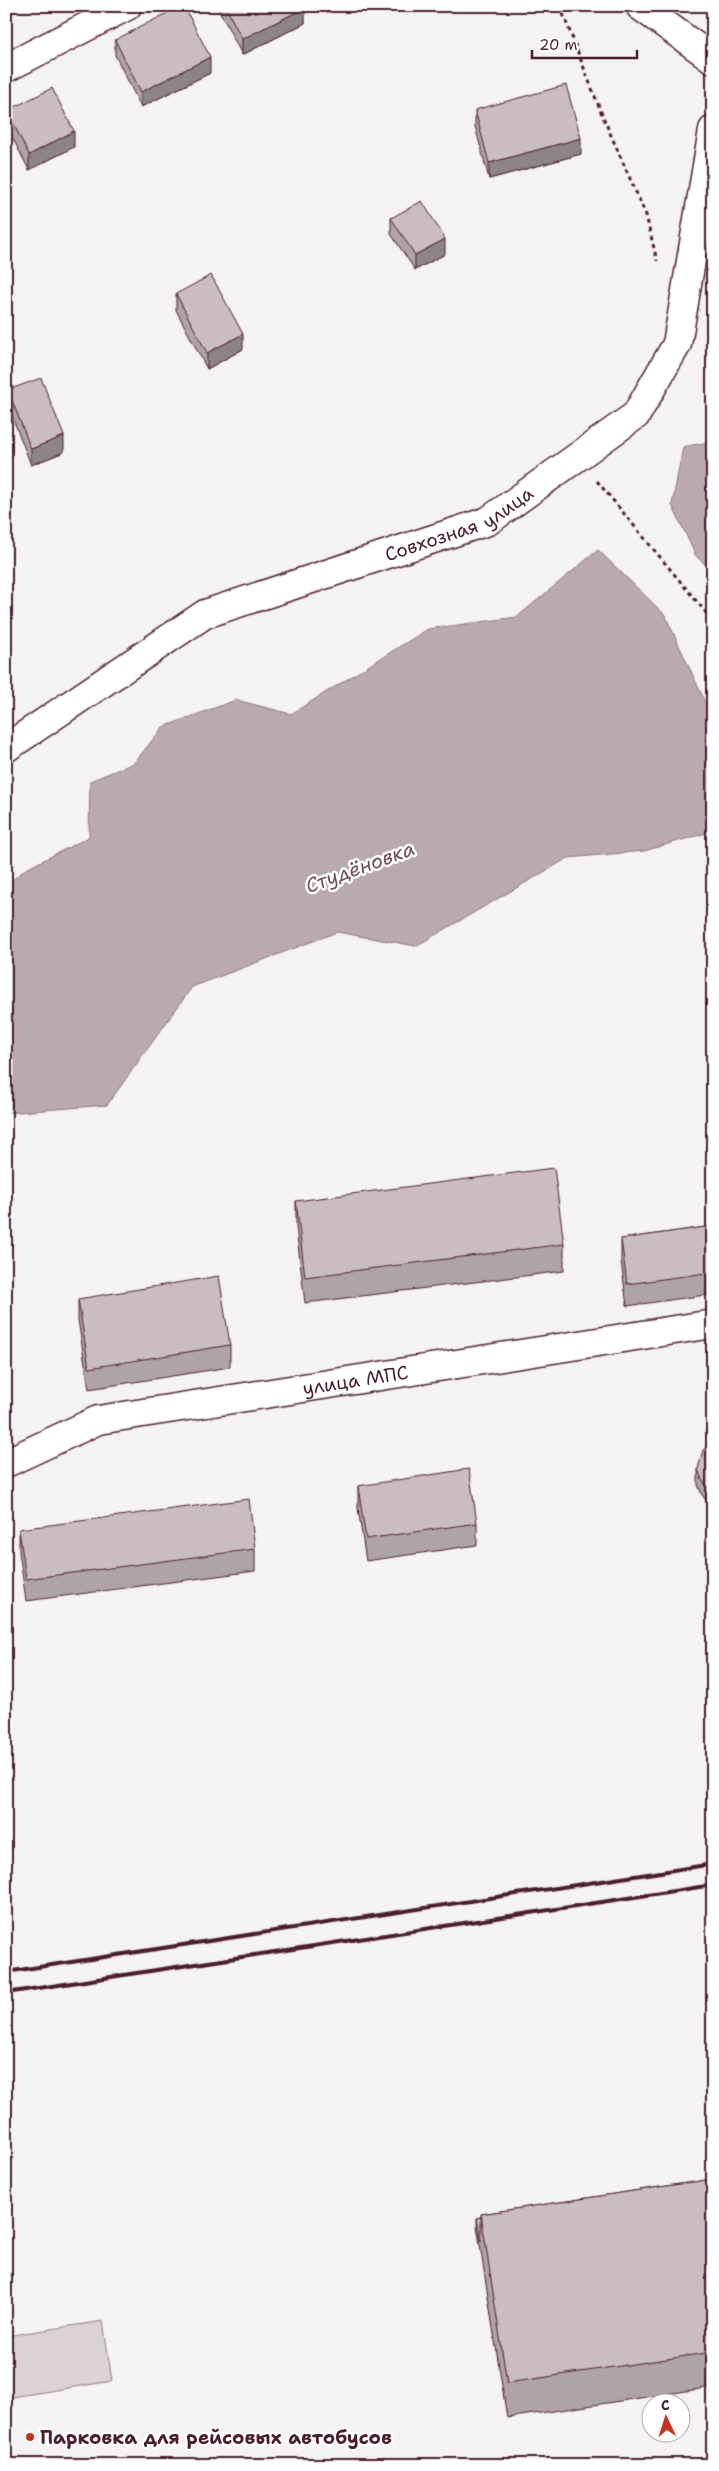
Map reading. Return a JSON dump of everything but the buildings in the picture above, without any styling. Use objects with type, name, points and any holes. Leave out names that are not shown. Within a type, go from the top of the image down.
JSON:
[{"type":"street","points":[[6,68],[127,6]]},
{"type":"street","points":[[640,6],[713,59]]},
{"type":"street","name":"Совхозная улица","points":[[6,748],[205,614],[488,521],[636,416],[677,344],[713,130]]},
{"type":"street","name":"улица МПС","points":[[6,1463],[98,1420],[713,1324]]},
{"type":"path","points":[[560,6],[603,117],[646,215],[659,270]]},
{"type":"path","points":[[577,458],[658,552],[713,621]]},
{"type":"shaded area","points":[[103,2321],[112,2381],[6,2398],[6,2336]]},
{"type":"water","points":[[713,441],[713,571],[696,556],[672,505],[683,447]]},
{"type":"water","name":"Студёновка","points":[[598,550],[665,615],[713,719],[713,831],[644,851],[568,858],[416,946],[337,932],[192,987],[107,1105],[6,1113],[6,885],[26,869],[89,837],[90,781],[134,763],[163,727],[236,700],[291,714],[428,629],[517,617]]},
{"type":"railway","points":[[6,1972],[713,1864]]},
{"type":"railway","points":[[6,1993],[713,1885]]},
{"type":"place","name":"Парковка для рейсовых автобусов","points":[[30,2437]]}]
